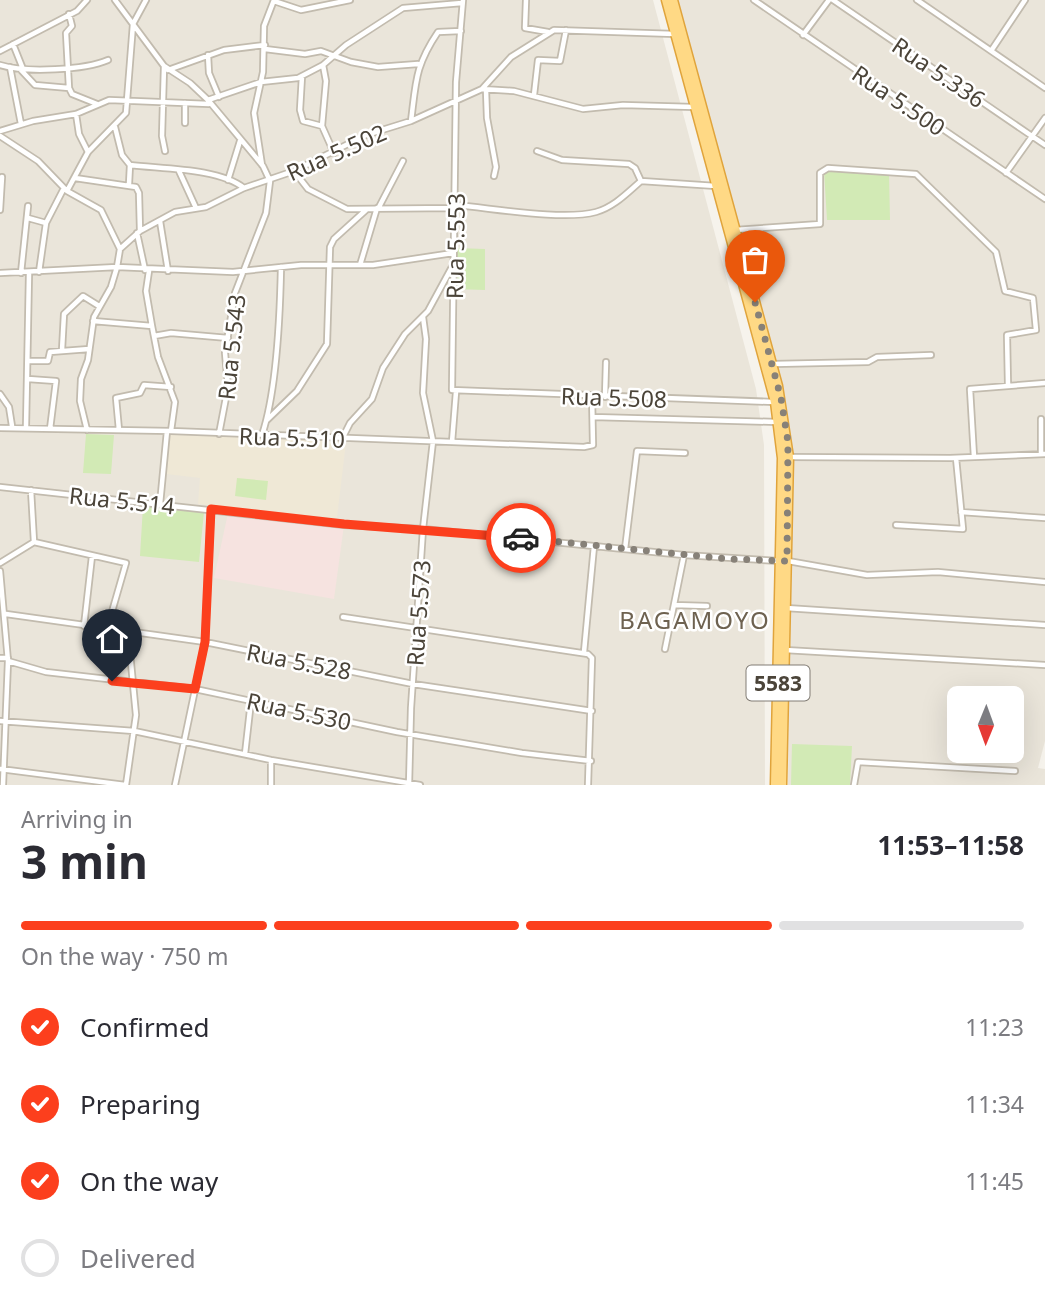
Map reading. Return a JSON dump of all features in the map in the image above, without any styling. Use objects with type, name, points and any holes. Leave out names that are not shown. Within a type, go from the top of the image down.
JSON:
[{"type":"highway","points":[[666,0],[775,402],[782,458],[786,534]]},
{"type":"highway","points":[[673,0],[781,398],[789,457],[786,534]]},
{"type":"highway","name":"5583","points":[[775,785],[786,534]]},
{"type":"highway","name":"5583","points":[[782,785],[786,608],[784,561]]},
{"type":"street","points":[[0,51],[69,14],[88,0]]},
{"type":"street","points":[[115,0],[166,68],[190,83],[209,102],[262,166],[270,181]]},
{"type":"street","points":[[39,272],[46,223],[88,152],[126,113],[133,24],[146,0]]},
{"type":"street","points":[[262,166],[254,121],[265,47],[264,26],[274,0],[301,10],[350,0]]},
{"type":"street","points":[[406,0],[406,7]]},
{"type":"street","points":[[526,0],[526,30],[549,32]]},
{"type":"street","name":"Rua 5.500","points":[[754,0],[1045,200]]},
{"type":"street","points":[[803,36],[831,0]]},
{"type":"street","name":"Rua 5.336","points":[[831,0],[1045,145]]},
{"type":"street","points":[[917,0],[1045,88]]},
{"type":"street","points":[[991,51],[1025,0]]},
{"type":"street","points":[[87,430],[79,395],[93,321],[111,287],[120,249],[104,214],[65,189],[38,161],[2,142],[0,133],[21,124],[76,114],[97,104],[129,100],[209,102],[261,82],[293,80],[323,65],[406,7],[463,2]]},
{"type":"street","name":"Rua 5.553","points":[[452,442],[455,392],[453,253],[456,100],[463,2]]},
{"type":"street","points":[[69,14],[72,27],[66,33],[69,88],[72,94],[97,104]]},
{"type":"street","points":[[534,95],[538,60],[560,61],[566,30]]},
{"type":"street","name":"Rua 5.502","points":[[120,249],[138,232],[175,212],[225,200],[244,188],[270,181],[334,153],[366,135],[411,121],[484,90],[511,57],[549,32],[566,30],[631,35],[676,34]]},
{"type":"street","points":[[411,121],[418,64],[438,32],[461,32]]},
{"type":"street","points":[[13,44],[22,69],[35,85],[69,88]]},
{"type":"street","points":[[166,68],[244,46],[305,54],[321,51],[371,66],[418,64]]},
{"type":"street","points":[[208,55],[209,74],[219,97]]},
{"type":"street","points":[[0,65],[22,69],[80,69],[108,61]]},
{"type":"street","points":[[323,65],[326,81],[322,126],[334,153]]},
{"type":"street","points":[[10,68],[21,124]]},
{"type":"street","points":[[165,151],[163,102],[166,68]]},
{"type":"street","points":[[302,76],[300,110],[303,121],[322,126]]},
{"type":"street","points":[[494,176],[496,167],[486,118],[484,90],[534,95],[583,109],[623,105],[671,109],[695,107]]},
{"type":"street","points":[[185,103],[185,123]]},
{"type":"street","points":[[76,114],[79,134],[88,152]]},
{"type":"street","points":[[1006,173],[1045,118]]},
{"type":"street","points":[[115,127],[122,155],[130,165],[129,184]]},
{"type":"street","points":[[228,180],[240,140]]},
{"type":"street","points":[[537,151],[562,160],[633,166],[640,181]]},
{"type":"street","points":[[360,265],[378,208],[403,161]]},
{"type":"street","points":[[130,165],[228,180],[244,188]]},
{"type":"street","points":[[735,230],[820,224],[820,173],[828,168],[916,174],[996,252],[1005,291],[1033,298],[1036,330],[1007,335],[1008,385]]},
{"type":"street","points":[[179,171],[196,208]]},
{"type":"street","points":[[294,171],[303,184],[326,200],[347,209],[366,210],[455,206],[571,214],[596,212],[619,201],[640,181],[717,186]]},
{"type":"street","points":[[0,210],[2,177]]},
{"type":"street","points":[[75,178],[129,184],[139,192],[138,232],[147,270],[146,291],[154,336],[175,407],[169,431],[160,504]]},
{"type":"street","name":"Rua 5.543","points":[[219,434],[228,387],[225,353],[235,293],[265,213],[270,181]]},
{"type":"street","points":[[21,273],[28,206]]},
{"type":"street","points":[[267,420],[297,391],[327,344],[325,265],[330,247],[334,239],[366,210]]},
{"type":"street","points":[[28,218],[46,223]]},
{"type":"street","points":[[160,221],[167,271]]},
{"type":"street","points":[[0,273],[117,267],[167,271],[243,271],[360,265],[453,253]]},
{"type":"street","points":[[342,439],[350,423],[372,399],[383,368],[401,340],[423,317],[453,264]]},
{"type":"street","points":[[261,435],[267,420],[278,326],[281,267]]},
{"type":"street","points":[[26,427],[29,273]]},
{"type":"street","points":[[62,350],[64,314],[83,296],[99,306]]},
{"type":"street","name":"Rua 5.573","points":[[409,784],[416,628],[433,441],[423,393],[426,339],[423,317]]},
{"type":"street","points":[[93,321],[152,326]]},
{"type":"street","points":[[154,336],[170,333],[228,338]]},
{"type":"street","points":[[29,361],[48,361],[50,352],[89,349]]},
{"type":"street","points":[[772,364],[868,362],[877,357],[931,355]]},
{"type":"street","points":[[605,397],[606,362]]},
{"type":"street","points":[[28,379],[56,381],[50,429]]},
{"type":"street","points":[[974,457],[970,389],[1045,383]]},
{"type":"street","points":[[119,430],[116,398],[140,393],[144,385],[171,387]]},
{"type":"street","name":"Rua 5.508","points":[[455,392],[775,402]]},
{"type":"street","points":[[0,394],[9,407],[12,426]]},
{"type":"street","points":[[592,396],[593,417],[777,422]]},
{"type":"street","name":"Rua 5.510","points":[[0,428],[12,426],[169,431],[584,447],[593,444],[593,417]]},
{"type":"street","points":[[789,457],[957,458],[1043,454],[1041,419]]},
{"type":"street","points":[[625,549],[637,451],[685,453]]},
{"type":"street","points":[[895,525],[962,529],[957,458]]},
{"type":"street","name":"Rua 5.514","points":[[0,487],[344,524],[423,528],[684,555],[784,561],[867,575],[939,572],[1045,582]]},
{"type":"street","points":[[31,490],[34,542]]},
{"type":"street","points":[[175,785],[205,642],[211,509]]},
{"type":"street","points":[[961,512],[1045,518]]},
{"type":"street","points":[[0,563],[34,542],[126,563],[107,629]]},
{"type":"street","points":[[584,652],[594,546]]},
{"type":"street","points":[[665,649],[684,555]]},
{"type":"street","points":[[84,626],[92,556]]},
{"type":"street","points":[[0,571],[8,659],[3,721],[3,785]]},
{"type":"street","points":[[674,605],[707,606]]},
{"type":"street","points":[[786,608],[1045,625]]},
{"type":"street","name":"Rua 5.528","points":[[6,614],[205,642],[413,684],[592,710]]},
{"type":"street","points":[[343,617],[584,652],[592,658],[591,761],[588,785]]},
{"type":"street","points":[[2,769],[126,785],[134,731],[134,684],[128,632]]},
{"type":"street","points":[[785,650],[1045,665]]},
{"type":"street","name":"Rua 5.530","points":[[0,658],[46,672],[195,689],[411,733],[522,753],[591,761]]},
{"type":"street","points":[[246,754],[251,701]]},
{"type":"street","points":[[3,721],[134,731],[271,760],[419,785]]},
{"type":"street","points":[[271,760],[271,785]]},
{"type":"street","points":[[854,785],[858,762],[1015,771]]},
{"type":"shaded area","points":[[0,0],[653,0],[756,389],[764,445],[765,785],[0,785]]},
{"type":"shaded area","points":[[674,0],[1045,0],[1045,741],[1038,768],[1045,769],[1045,785],[788,785],[791,449]]},
{"type":"shaded area","points":[[169,432],[346,442],[337,518],[198,504],[200,478],[166,474]]},
{"type":"shaded area","points":[[228,513],[344,525],[334,599],[214,578]]},
{"type":"green space","points":[[824,171],[889,172],[890,220],[827,220]]},
{"type":"green space","points":[[456,248],[485,249],[485,290],[454,289]]},
{"type":"green space","points":[[86,434],[114,435],[111,474],[83,473]]},
{"type":"green space","points":[[237,478],[268,481],[266,500],[235,496]]},
{"type":"green space","points":[[143,506],[204,512],[199,562],[140,556]]},
{"type":"green space","points":[[792,744],[852,746],[850,785],[791,785]]},
{"type":"way so far","points":[[521,538],[752,561],[787,561],[788,442],[781,398],[755,302]]},
{"type":"district","name":"BAGAMOYO","points":[[695,619]]},
{"type":"route","points":[[112,681],[195,689],[205,642],[211,509],[344,524],[423,528],[521,538]]}]
